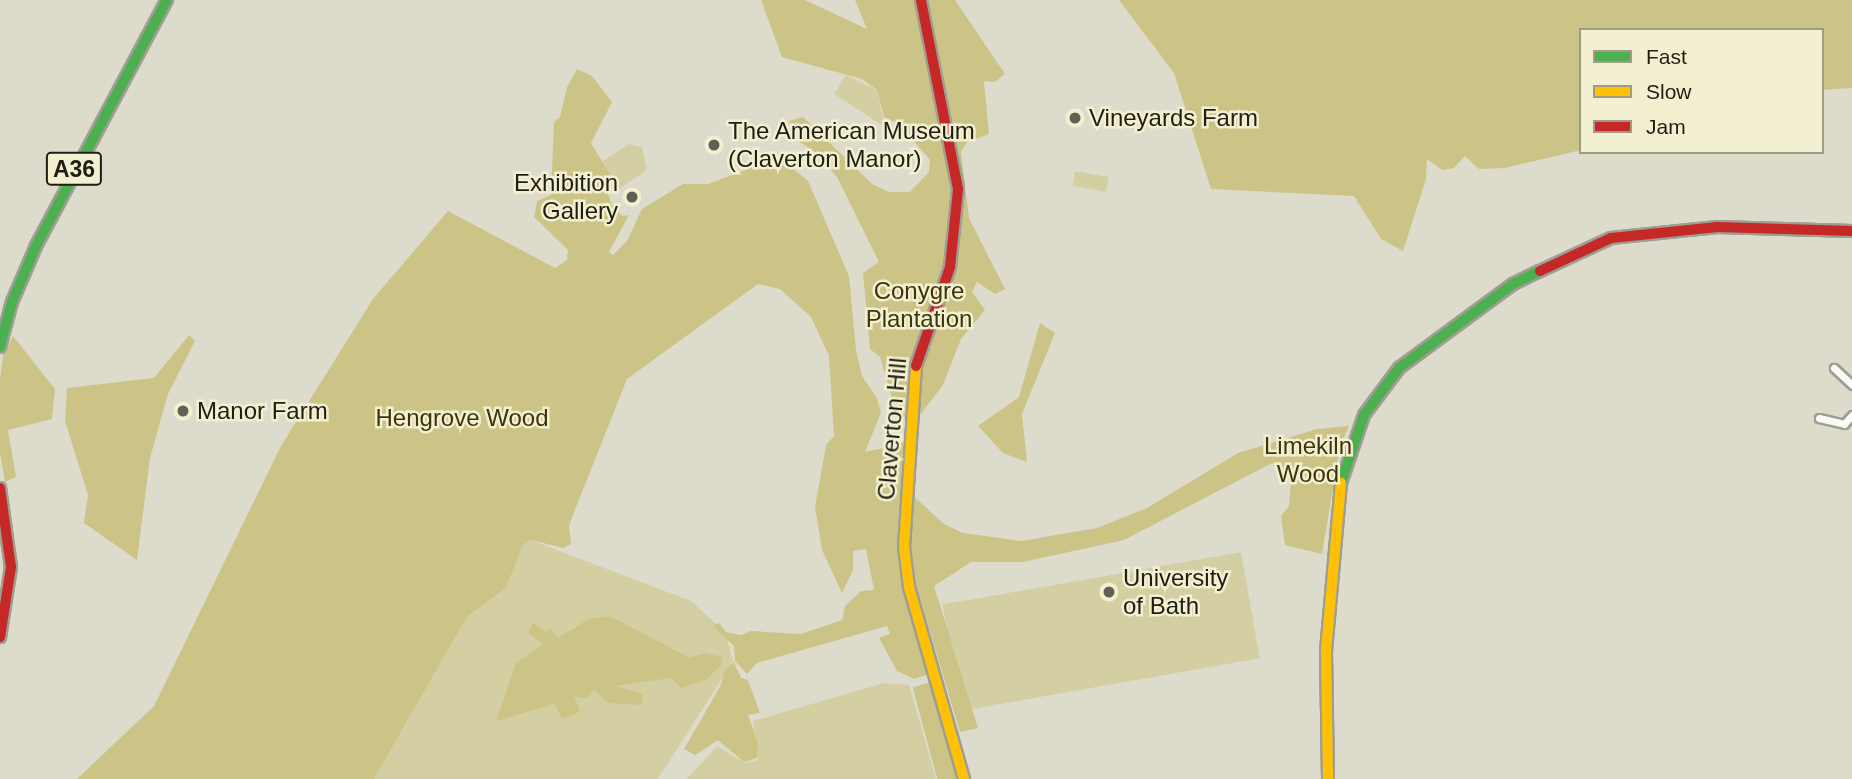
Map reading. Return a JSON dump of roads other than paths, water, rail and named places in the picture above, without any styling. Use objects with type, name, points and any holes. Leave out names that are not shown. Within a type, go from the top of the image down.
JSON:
[{"type":"main road","name":"A36","points":[[0,347],[12,302],[36,246],[167,0]]},
{"type":"main road","name":"Claverton Hill","points":[[921,0],[958,189],[950,267],[912,377],[904,547],[909,587],[964,779]]},
{"type":"main road","points":[[1328,779],[1326,651],[1341,478],[1364,415],[1399,368],[1513,284],[1611,238],[1717,226],[1852,231]]},
{"type":"main road","points":[[0,488],[11,567],[0,637]]},
{"type":"street","points":[[1834,368],[1852,385]]},
{"type":"street","points":[[1819,418],[1844,424],[1852,415]]},
{"type":"place","name":"Vineyards Farm","points":[[1075,118]]},
{"type":"place","name":"The American Museum (Claverton Manor)","points":[[714,145]]},
{"type":"place","name":"Exhibition Gallery","points":[[632,197]]},
{"type":"place","name":"Manor Farm","points":[[183,411]]},
{"type":"place","name":"University of Bath","points":[[1109,592]]},
{"type":"park label","name":"Conygre Plantation","points":[[919,305]]},
{"type":"park label","name":"Hengrove Wood","points":[[462,418]]},
{"type":"park label","name":"Limekiln Wood","points":[[1308,460]]}]
